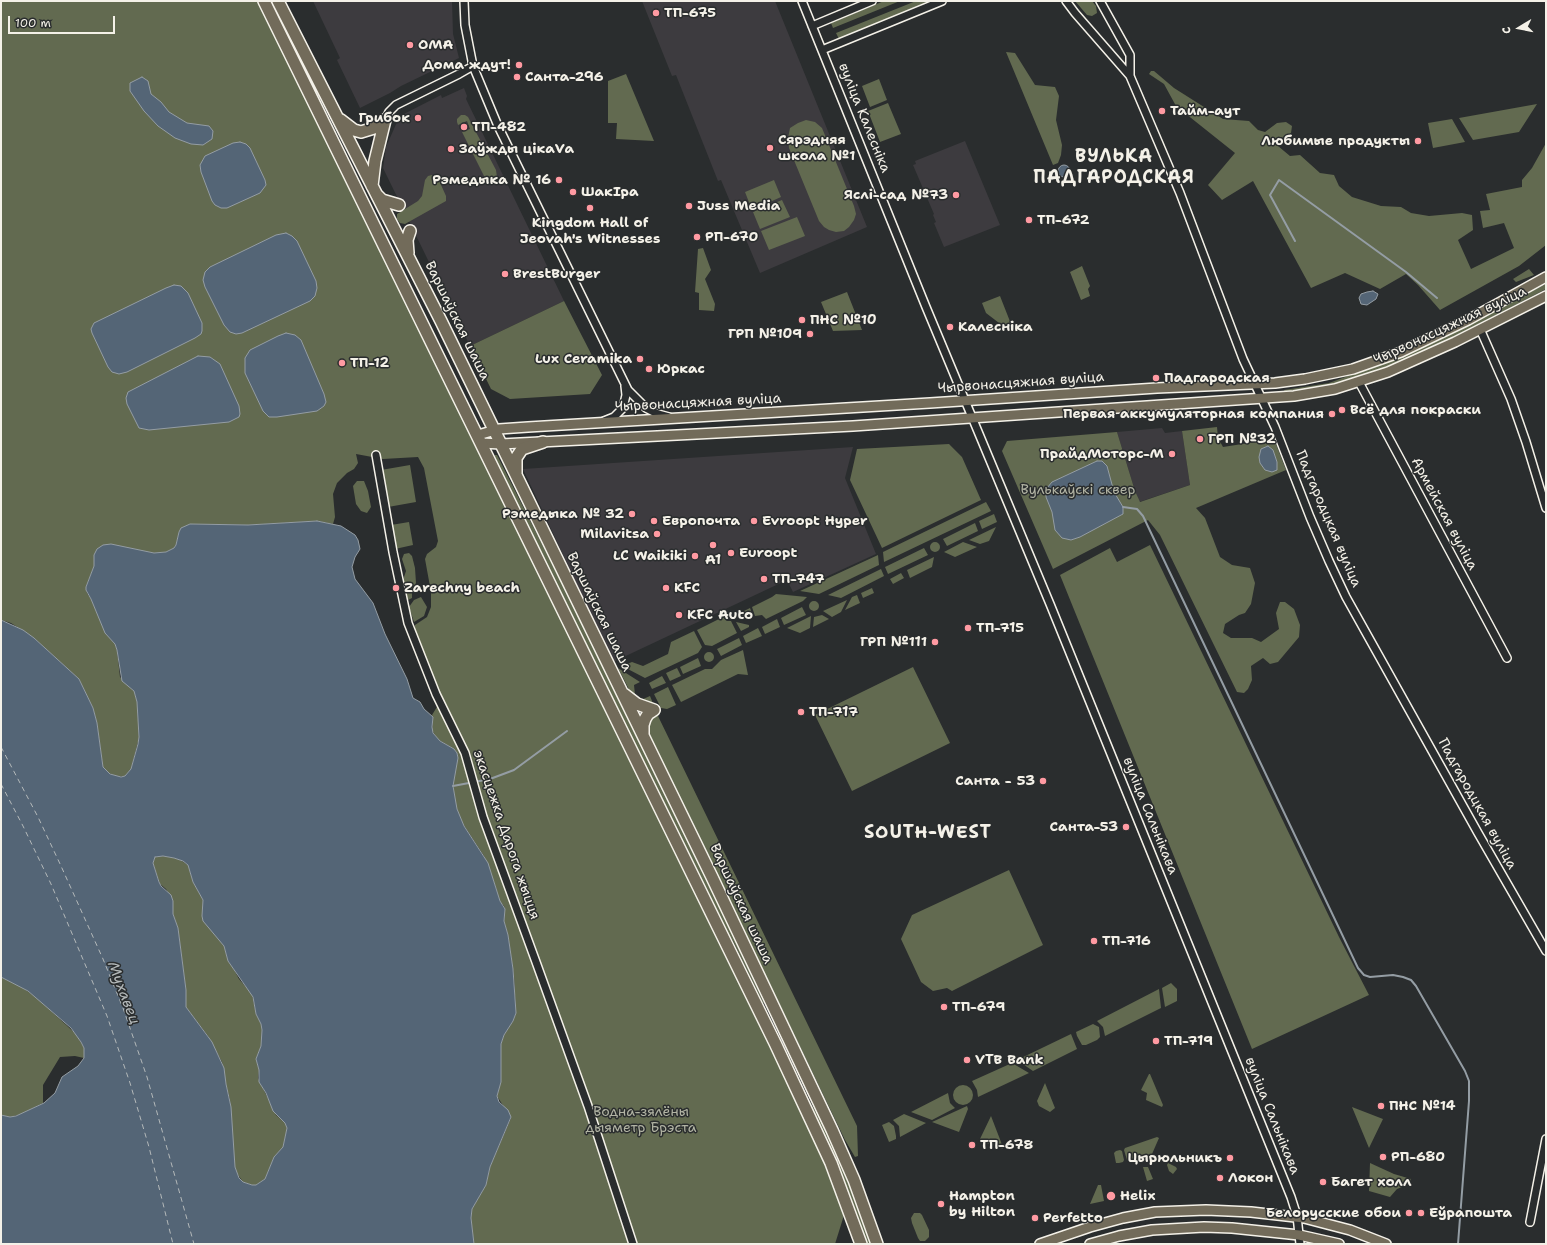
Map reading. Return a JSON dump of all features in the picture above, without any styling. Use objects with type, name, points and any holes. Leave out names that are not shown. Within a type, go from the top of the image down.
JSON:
[{"type":"highway","name":"Варшаўская шаша","points":[[264,1],[775,1043],[831,1162],[861,1244]]},
{"type":"highway","name":"Варшаўская шаша","points":[[278,1],[441,321],[643,736],[788,1037],[848,1166],[877,1244]]},
{"type":"highway","points":[[338,117],[354,130],[361,132],[374,128],[385,120]]},
{"type":"highway","points":[[385,120],[375,161],[374,191],[382,200],[399,205]]},
{"type":"highway","points":[[408,256],[407,240],[410,231]]},
{"type":"highway","points":[[516,475],[516,458],[522,449],[543,442]]},
{"type":"highway","points":[[621,692],[637,704],[654,710],[648,714],[645,719],[643,724],[643,736]]},
{"type":"highway","points":[[759,1011],[772,1004]]},
{"type":"highway","points":[[775,1043],[788,1037]]},
{"type":"main road","name":"Чырвонасцяжная вуліца","points":[[479,439],[494,430],[509,428],[966,401],[1119,390],[1288,382],[1342,372],[1377,361],[1416,346],[1518,294],[1546,277]]},
{"type":"main road","name":"Чырвонасцяжная вуліца","points":[[479,439],[500,444],[672,436],[973,418],[1262,398],[1320,392],[1360,382],[1411,362],[1546,296]]},
{"type":"main road","points":[[1040,1244],[1109,1222],[1155,1212],[1194,1210],[1218,1210],[1297,1216],[1334,1225],[1386,1244]]},
{"type":"main road","points":[[1090,1244],[1135,1233],[1187,1227],[1224,1227],[1338,1244]]},
{"type":"street","points":[[464,1],[466,31],[473,66],[498,126],[624,382],[633,395],[646,408],[658,414],[675,418]]},
{"type":"street","name":"вуліца Калесніка","points":[[802,1],[888,216],[966,401]]},
{"type":"street","points":[[812,26],[872,1]]},
{"type":"street","points":[[822,50],[942,1]]},
{"type":"street","name":"Падгародцкая вуліца","points":[[1066,1],[1130,76],[1173,175],[1243,359],[1275,427],[1310,517],[1340,585],[1546,952]]},
{"type":"street","name":"Падгародцкая вуліца","points":[[1100,1],[1130,55],[1130,76]]},
{"type":"street","points":[[385,120],[396,105],[473,66]]},
{"type":"street","points":[[1480,329],[1505,384],[1546,508]]},
{"type":"street","points":[[599,423],[614,417],[623,408],[626,395],[624,382]]},
{"type":"street","name":"Армейская вуліца","points":[[1360,382],[1507,658]]},
{"type":"street","name":"вуліца Сальнікава","points":[[966,401],[1291,1197],[1297,1216],[1299,1239]]},
{"type":"street","name":"экасцежка Дарога жыцця","points":[[376,455],[393,552],[408,623],[436,694],[464,753],[483,817],[588,1106],[633,1244]]},
{"type":"street","points":[[1530,1222],[1546,1138]]},
{"type":"shaded area","points":[[313,1],[452,1],[453,34],[459,58],[360,108],[337,60],[340,58]]},
{"type":"shaded area","name":"Сярэдняя школа №1","points":[[642,1],[775,1],[867,227],[760,273],[721,180],[718,181],[676,75],[672,76]]},
{"type":"shaded area","points":[[464,88],[467,96],[466,99],[564,301],[470,346],[383,168],[386,147],[397,122],[396,120],[400,116],[441,95],[442,98]]},
{"type":"shaded area","name":"Яслі-сад №73","points":[[965,141],[1000,225],[944,247],[934,223],[936,222],[933,215],[934,214],[913,165],[916,164],[915,161]]},
{"type":"shaded area","points":[[1162,428],[1165,433],[1182,431],[1190,485],[1139,502],[1117,432]]},
{"type":"shaded area","points":[[853,447],[845,478],[876,554],[793,592],[787,580],[613,662],[523,469]]},
{"type":"green space","name":"Водна-зялёны дыяметр Брэста","points":[[1,1],[258,1],[550,593],[821,1151],[845,1212],[835,1244],[474,1244],[471,1218],[472,1209],[486,1185],[490,1167],[511,1118],[497,1096],[501,1082],[501,1044],[504,1035],[516,1013],[514,976],[508,935],[504,921],[504,906],[500,902],[484,856],[461,821],[455,803],[453,782],[458,755],[454,749],[437,739],[432,730],[432,715],[440,702],[441,696],[415,631],[415,625],[427,617],[431,607],[431,592],[425,559],[427,554],[436,547],[438,541],[424,468],[418,457],[383,459],[356,454],[358,463],[354,469],[347,473],[337,483],[333,494],[335,517],[333,524],[317,521],[248,525],[190,524],[179,532],[174,548],[166,552],[94,555],[94,566],[86,587],[87,593],[108,636],[115,644],[120,677],[134,691],[137,702],[139,738],[131,769],[125,776],[116,777],[106,771],[103,767],[97,723],[93,708],[79,679],[34,638],[11,623],[1,620]]},
{"type":"green space","points":[[884,1],[900,1],[833,28],[831,23]]},
{"type":"green space","points":[[916,1],[932,1],[839,39],[836,33]]},
{"type":"green space","points":[[1075,1],[1092,1],[1096,6],[1097,13],[1092,16],[1087,15]]},
{"type":"green space","points":[[1006,52],[1015,53],[1035,85],[1055,87],[1059,96],[1056,120],[1062,145],[1058,163],[1053,165]]},
{"type":"green space","points":[[1151,71],[1154,71],[1174,88],[1223,119],[1249,121],[1258,130],[1265,132],[1277,123],[1286,122],[1292,126],[1291,133],[1286,137],[1279,139],[1278,146],[1290,156],[1300,155],[1320,173],[1334,175],[1339,186],[1352,197],[1381,206],[1401,207],[1411,213],[1429,216],[1462,213],[1472,215],[1473,230],[1458,240],[1471,269],[1514,248],[1504,223],[1483,228],[1480,211],[1490,210],[1486,194],[1522,187],[1522,180],[1532,168],[1546,143],[1546,245],[1519,266],[1440,310],[1406,274],[1380,289],[1345,273],[1311,288],[1253,181],[1222,200],[1208,185],[1235,153],[1176,106],[1164,84],[1149,74]]},
{"type":"green space","points":[[626,74],[654,141],[616,139],[617,123],[608,123],[608,81]]},
{"type":"green space","points":[[879,79],[887,100],[870,107],[862,86]]},
{"type":"green space","points":[[888,103],[901,134],[880,142],[868,111]]},
{"type":"green space","points":[[1537,104],[1519,132],[1473,140],[1459,118]]},
{"type":"green space","points":[[461,115],[468,117],[496,170],[497,177],[489,182],[486,180],[462,132],[470,129],[467,121],[458,125],[457,119]]},
{"type":"green space","points":[[1452,119],[1465,142],[1433,148],[1428,123]]},
{"type":"green space","points":[[806,120],[815,122],[822,128],[854,206],[856,214],[854,220],[844,231],[836,232],[829,230],[819,221],[789,148],[788,138],[790,128]]},
{"type":"green space","points":[[428,176],[437,176],[446,196],[446,201],[405,224],[400,223],[397,219],[397,214],[418,201],[422,196],[425,180]]},
{"type":"green space","points":[[774,180],[781,197],[752,210],[745,192]]},
{"type":"green space","points":[[782,200],[790,217],[760,229],[753,212]]},
{"type":"green space","points":[[797,217],[805,236],[769,250],[761,231]]},
{"type":"green space","points":[[703,248],[711,270],[705,279],[715,304],[714,311],[699,310],[699,293],[695,292],[698,249]]},
{"type":"green space","points":[[1082,266],[1090,286],[1088,289],[1090,296],[1081,300],[1070,272]]},
{"type":"green space","points":[[1529,269],[1534,275],[1516,282],[1513,279]]},
{"type":"green space","points":[[1546,284],[1546,289],[1430,349],[1406,359],[1357,378],[1329,385],[1285,392],[1284,390],[1329,383],[1415,351]]},
{"type":"green space","points":[[847,292],[862,330],[833,331],[821,302]]},
{"type":"green space","points":[[1000,296],[1011,324],[1003,326],[986,313],[982,303]]},
{"type":"green space","points":[[564,301],[602,375],[590,394],[510,399],[491,389],[470,346]]},
{"type":"green space","name":"Вулькаўскі сквер","points":[[1217,427],[1218,438],[1223,447],[1274,439],[1286,470],[1196,508],[1205,518],[1220,557],[1232,565],[1250,568],[1255,583],[1251,604],[1245,613],[1225,624],[1223,633],[1231,638],[1252,638],[1261,642],[1279,629],[1276,613],[1280,602],[1285,602],[1294,609],[1300,625],[1299,637],[1278,662],[1270,664],[1263,658],[1251,666],[1252,680],[1248,689],[1244,693],[1237,692],[1160,535],[1148,520],[1053,569],[1002,451],[1007,441],[1117,432],[1135,491],[1140,502],[1190,485],[1182,431]]},
{"type":"green space","points":[[949,444],[962,457],[981,500],[882,548],[850,480],[857,449]]},
{"type":"green space","points":[[497,455],[596,651],[700,864],[764,1003],[733,941],[726,931],[494,457]]},
{"type":"green space","points":[[410,465],[416,502],[388,507],[381,470]]},
{"type":"green space","points":[[357,481],[364,481],[368,491],[371,507],[367,513],[361,511],[356,504],[353,486]]},
{"type":"green space","points":[[986,502],[991,511],[884,562],[883,552]]},
{"type":"green space","points":[[994,514],[997,522],[982,529],[979,521]]},
{"type":"green space","points":[[409,522],[413,545],[395,549],[391,525]]},
{"type":"green space","points":[[975,523],[978,531],[947,546],[943,539]]},
{"type":"green space","points":[[996,527],[989,541],[980,544],[969,540]]},
{"type":"green space","points":[[933,542],[937,542],[939,543],[939,551],[933,552],[930,549],[930,545]]},
{"type":"green space","points":[[963,542],[977,547],[955,557],[944,552]]},
{"type":"green space","points":[[1150,545],[1339,937],[1369,995],[1252,1049],[1060,575],[1110,548],[1117,562]]},
{"type":"green space","points":[[924,548],[928,555],[888,574],[885,567]]},
{"type":"green space","points":[[409,553],[412,556],[415,568],[416,583],[412,590],[412,598],[408,600],[404,593],[403,580],[406,571],[402,559],[404,554]]},
{"type":"green space","points":[[878,555],[879,565],[819,594],[800,591]]},
{"type":"green space","points":[[934,557],[932,567],[910,578],[907,570]]},
{"type":"green space","points":[[881,569],[884,576],[841,598],[828,595]]},
{"type":"green space","points":[[901,573],[904,578],[893,584],[890,579]]},
{"type":"green space","points":[[872,588],[874,593],[863,598],[861,593]]},
{"type":"green space","points":[[776,594],[807,597],[803,601],[766,619],[762,615],[755,616],[752,607]]},
{"type":"green space","points":[[857,595],[860,603],[845,610],[852,597]]},
{"type":"green space","points":[[421,597],[427,607],[424,616],[414,622],[409,607],[414,600]]},
{"type":"green space","points":[[847,600],[841,612],[832,617],[823,611]]},
{"type":"green space","points":[[812,601],[816,601],[819,606],[816,611],[812,611],[809,608],[809,604]]},
{"type":"green space","points":[[802,607],[806,615],[784,625],[781,618]]},
{"type":"green space","points":[[750,608],[753,616],[749,620],[736,615]]},
{"type":"green space","points":[[822,615],[829,619],[813,627],[814,617]]},
{"type":"green space","points":[[811,616],[810,628],[800,633],[787,628]]},
{"type":"green space","points":[[723,617],[727,621],[731,621],[737,633],[712,646],[705,645],[697,630]]},
{"type":"green space","points":[[777,619],[780,627],[765,634],[762,627]]},
{"type":"green space","points":[[736,622],[749,625],[749,627],[741,631]]},
{"type":"green space","points":[[758,628],[762,636],[746,643],[743,636]]},
{"type":"green space","points":[[694,631],[702,647],[698,653],[645,678],[622,666],[632,662],[643,666],[668,654],[671,642]]},
{"type":"green space","points":[[739,638],[742,645],[721,656],[717,649]]},
{"type":"green space","points":[[743,650],[748,675],[738,674],[681,702],[672,685],[705,669],[712,669],[721,660]]},
{"type":"green space","points":[[707,652],[711,652],[714,657],[711,662],[707,662],[704,659],[704,655]]},
{"type":"green space","points":[[698,658],[701,666],[683,674],[680,667]]},
{"type":"green space","points":[[913,667],[950,743],[852,791],[815,715]]},
{"type":"green space","points":[[618,668],[640,682],[634,685],[635,695],[641,700],[650,696],[654,706],[634,699]]},
{"type":"green space","points":[[677,668],[681,676],[670,681],[666,673]]},
{"type":"green space","points":[[662,676],[666,683],[652,689],[649,683]]},
{"type":"green space","points":[[668,687],[676,705],[667,709],[661,708],[654,694]]},
{"type":"green space","points":[[654,715],[658,716],[857,1126],[858,1156],[855,1157],[845,1140],[647,729],[649,719]]},
{"type":"green space","points":[[163,856],[179,859],[188,865],[193,882],[203,900],[202,916],[224,946],[228,961],[239,979],[252,994],[256,1014],[261,1024],[261,1046],[256,1059],[259,1070],[258,1078],[276,1115],[285,1123],[287,1128],[283,1147],[274,1157],[265,1179],[256,1185],[243,1182],[236,1172],[230,1100],[222,1062],[208,1036],[186,1007],[186,990],[178,928],[173,914],[173,901],[166,889],[160,884],[153,863],[155,857]]},
{"type":"green space","points":[[1009,870],[1043,945],[952,991],[947,988],[933,991],[921,982],[901,939],[912,915]]},
{"type":"green space","points":[[1,977],[23,988],[37,998],[77,1035],[84,1048],[84,1058],[75,1056],[60,1057],[43,1085],[43,1103],[22,1114],[10,1117],[1,1115]]},
{"type":"green space","points":[[1171,983],[1177,989],[1177,1001],[1165,1007],[1162,988]]},
{"type":"green space","points":[[1159,989],[1161,1008],[1105,1036],[1103,1027],[1097,1021]]},
{"type":"green space","points":[[1093,1024],[1099,1027],[1100,1037],[1086,1045],[1082,1045],[1076,1032]]},
{"type":"green space","points":[[1071,1034],[1077,1049],[1033,1071],[1017,1060]]},
{"type":"green space","points":[[783,1044],[811,1104],[825,1127],[872,1244],[867,1244],[836,1163],[781,1045]]},
{"type":"green space","points":[[1012,1063],[1029,1073],[978,1097],[977,1090],[972,1081]]},
{"type":"green space","points":[[1149,1074],[1163,1105],[1162,1107],[1146,1100],[1147,1093],[1141,1090]]},
{"type":"green space","points":[[1045,1083],[1055,1108],[1050,1112],[1039,1106],[1037,1101]]},
{"type":"green space","points":[[963,1085],[970,1088],[973,1095],[970,1102],[963,1105],[956,1102],[953,1095],[956,1088]]},
{"type":"green space","points":[[948,1093],[950,1103],[955,1108],[932,1120],[911,1112]]},
{"type":"green space","points":[[967,1106],[968,1109],[959,1132],[932,1122]]},
{"type":"green space","points":[[1352,1107],[1383,1119],[1369,1148]]},
{"type":"green space","points":[[904,1114],[926,1123],[900,1137],[899,1126],[893,1120]]},
{"type":"green space","points":[[991,1116],[1003,1149],[981,1141],[980,1139]]},
{"type":"green space","points":[[889,1122],[894,1126],[896,1139],[889,1142],[882,1125]]},
{"type":"green space","points":[[1157,1137],[1159,1138],[1152,1154],[1127,1160],[1124,1150],[1125,1148]]},
{"type":"green space","points":[[1120,1150],[1122,1151],[1124,1160],[1123,1162],[1116,1163],[1114,1153]]},
{"type":"green space","points":[[1168,1163],[1177,1169],[1173,1174],[1169,1171],[1167,1165]]},
{"type":"green space","points":[[1370,1163],[1394,1174],[1411,1179],[1410,1184],[1397,1189],[1390,1197],[1369,1191]]},
{"type":"green space","points":[[1143,1167],[1148,1167],[1153,1179],[1147,1181]]},
{"type":"green space","points":[[1098,1185],[1101,1185],[1104,1201],[1090,1204]]},
{"type":"green space","points":[[914,1213],[920,1213],[922,1215],[929,1230],[929,1237],[925,1241],[920,1241],[912,1223],[911,1218]]},
{"type":"water","points":[[142,77],[148,81],[151,94],[161,102],[169,112],[187,123],[209,126],[213,131],[212,139],[203,145],[191,144],[175,138],[158,126],[144,111],[130,91],[130,83]]},
{"type":"water","points":[[240,142],[246,144],[250,148],[266,185],[260,193],[227,208],[221,208],[215,205],[212,201],[201,172],[200,165],[205,156],[233,143]]},
{"type":"water","points":[[1064,165],[1068,167],[1070,171],[1068,175],[1064,177],[1060,175],[1058,171],[1060,167]]},
{"type":"water","points":[[286,233],[297,241],[316,281],[317,288],[315,296],[310,301],[242,333],[236,334],[230,332],[224,325],[205,287],[203,280],[205,272],[210,267],[276,235]]},
{"type":"water","points":[[174,285],[181,286],[188,293],[202,323],[201,334],[127,372],[119,374],[112,372],[108,367],[92,333],[91,329],[94,323]]},
{"type":"water","points":[[1373,291],[1378,294],[1376,299],[1367,305],[1361,304],[1359,298],[1361,294]]},
{"type":"water","points":[[286,333],[295,335],[301,340],[326,402],[324,406],[317,411],[269,417],[263,411],[245,373],[245,358],[250,350]]},
{"type":"water","points":[[198,356],[210,357],[220,364],[239,406],[239,417],[229,422],[149,430],[139,428],[127,404],[126,398],[128,392]]},
{"type":"water","points":[[1268,446],[1273,450],[1277,462],[1277,470],[1272,472],[1265,470],[1260,463],[1259,457],[1261,449]]},
{"type":"water","points":[[1097,461],[1102,461],[1107,466],[1114,492],[1123,507],[1123,514],[1080,537],[1071,540],[1062,538],[1055,530],[1052,512],[1046,497],[1047,488],[1052,482]]},
{"type":"water","name":"Мухавец","points":[[317,521],[341,526],[355,535],[360,549],[355,557],[352,567],[355,579],[373,603],[385,634],[407,679],[413,698],[420,702],[424,709],[433,717],[433,733],[440,741],[454,749],[457,753],[458,758],[453,786],[457,809],[464,826],[488,863],[500,901],[505,909],[504,921],[508,935],[513,969],[516,1013],[504,1035],[501,1044],[501,1082],[497,1096],[499,1102],[508,1110],[511,1117],[490,1167],[486,1185],[472,1209],[471,1218],[474,1244],[1,1244],[1,1115],[10,1117],[16,1116],[44,1103],[55,1093],[62,1077],[78,1066],[84,1058],[84,1048],[71,1028],[28,991],[1,977],[1,620],[23,630],[34,638],[79,679],[93,708],[97,723],[103,767],[110,774],[121,777],[125,776],[131,769],[138,744],[137,702],[134,691],[122,681],[115,644],[105,633],[86,590],[94,566],[94,555],[97,549],[103,545],[111,544],[154,553],[166,552],[174,548],[176,545],[181,528],[190,524],[248,525]],"holes":[[[163,856],[183,861],[188,865],[193,882],[203,900],[203,921],[224,946],[228,961],[253,997],[256,1014],[261,1024],[261,1046],[256,1059],[259,1070],[259,1082],[266,1093],[273,1111],[285,1123],[287,1128],[283,1147],[274,1157],[265,1179],[256,1185],[243,1182],[239,1178],[235,1167],[231,1107],[224,1068],[212,1042],[186,1007],[186,990],[178,928],[173,914],[173,901],[171,895],[161,886],[153,863],[155,857]]]},
{"type":"waterway","points":[[1295,241],[1270,195],[1279,180],[1406,272],[1437,298]]},
{"type":"waterway","points":[[1123,507],[1137,509],[1143,516],[1358,968],[1364,975],[1370,977],[1393,975],[1411,980],[1416,986],[1465,1071],[1469,1081],[1469,1101],[1458,1244]]},
{"type":"waterway","points":[[453,786],[490,779],[514,770],[567,731]]},
{"type":"ferry route","points":[[1,747],[38,817],[61,866],[103,959],[123,1008],[147,1077],[194,1244]]},
{"type":"ferry route","points":[[1,784],[51,884],[107,1016],[130,1083],[149,1147],[173,1244]]},
{"type":"place","name":"ТП-675","points":[[656,13]]},
{"type":"place","name":"ОМА","points":[[410,45]]},
{"type":"place","name":"Дома ждут!","points":[[519,65]]},
{"type":"place","name":"Санта-296","points":[[517,77]]},
{"type":"place","name":"Тайм-аут","points":[[1162,111]]},
{"type":"place","name":"Грибок","points":[[418,118]]},
{"type":"place","name":"ТП-482","points":[[464,127]]},
{"type":"place","name":"Любимые продукты","points":[[1418,141]]},
{"type":"place","name":"Сярэдняя школа №1","points":[[770,148]]},
{"type":"place","name":"Заўжды цікаVа","points":[[451,149]]},
{"type":"place","name":"Рэмедыка № 16","points":[[559,180]]},
{"type":"place","name":"ШакІра","points":[[573,192]]},
{"type":"place","name":"Яслі-сад №73","points":[[956,195]]},
{"type":"place","name":"Juss Media","points":[[689,206]]},
{"type":"place","name":"Kingdom Hall of Jeovah's Witnesses","points":[[590,208]]},
{"type":"place","name":"ТП-672","points":[[1029,220]]},
{"type":"place","name":"РП-670","points":[[697,237]]},
{"type":"place","name":"BrestBurger","points":[[505,274]]},
{"type":"place","name":"ПНС №10","points":[[802,320]]},
{"type":"place","name":"Калесніка","points":[[950,327]]},
{"type":"place","name":"ГРП №109","points":[[810,334]]},
{"type":"place","name":"Lux Ceramika","points":[[640,359]]},
{"type":"place","name":"ТП-12","points":[[342,363]]},
{"type":"place","name":"Юркас","points":[[649,369]]},
{"type":"place","name":"Падгародская","points":[[1156,378]]},
{"type":"place","name":"Всё для покраски","points":[[1342,410]]},
{"type":"place","name":"Первая аккумуляторная компания","points":[[1332,414]]},
{"type":"place","name":"ГРП №32","points":[[1200,439]]},
{"type":"place","name":"ПрайдМоторс-М","points":[[1172,454]]},
{"type":"place","name":"Рэмедыка № 32","points":[[632,514]]},
{"type":"place","name":"Европочта","points":[[654,521]]},
{"type":"place","name":"Evroopt Hyper","points":[[754,521]]},
{"type":"place","name":"Milavitsa","points":[[657,534]]},
{"type":"place","name":"A1","points":[[713,545]]},
{"type":"place","name":"Euroopt","points":[[731,553]]},
{"type":"place","name":"LC Waikiki","points":[[695,556]]},
{"type":"place","name":"ТП-747","points":[[764,579]]},
{"type":"place","name":"Zarechny beach","points":[[396,588]]},
{"type":"place","name":"KFC","points":[[666,588]]},
{"type":"place","name":"KFC Auto","points":[[679,615]]},
{"type":"place","name":"ТП-715","points":[[968,628]]},
{"type":"place","name":"ГРП №111","points":[[935,642]]},
{"type":"place","name":"ТП-717","points":[[801,712]]},
{"type":"place","name":"Санта - 53","points":[[1043,781]]},
{"type":"place","name":"Санта-53","points":[[1126,827]]},
{"type":"place","name":"ТП-716","points":[[1094,941]]},
{"type":"place","name":"ТП-679","points":[[944,1007]]},
{"type":"place","name":"ТП-719","points":[[1156,1041]]},
{"type":"place","name":"VTB Bank","points":[[967,1060]]},
{"type":"place","name":"ПНС №14","points":[[1381,1106]]},
{"type":"place","name":"ТП-678","points":[[972,1145]]},
{"type":"place","name":"РП-680","points":[[1383,1157]]},
{"type":"place","name":"Цырюльникъ","points":[[1230,1158]]},
{"type":"place","name":"Локон","points":[[1220,1178]]},
{"type":"place","name":"Багет холл","points":[[1323,1182]]},
{"type":"place","name":"Helix","points":[[1111,1196]]},
{"type":"place","name":"Hampton by Hilton","points":[[941,1204]]},
{"type":"place","name":"Белорусские обои","points":[[1409,1213]]},
{"type":"place","name":"Еўрапошта","points":[[1421,1213]]},
{"type":"place","name":"Perfetto","points":[[1035,1218]]},
{"type":"district","name":"ВУЛЬКА ПАДГАРОДСКАЯ","points":[[1114,167]]},
{"type":"district","name":"SOUTH-WEST","points":[[928,833]]}]
